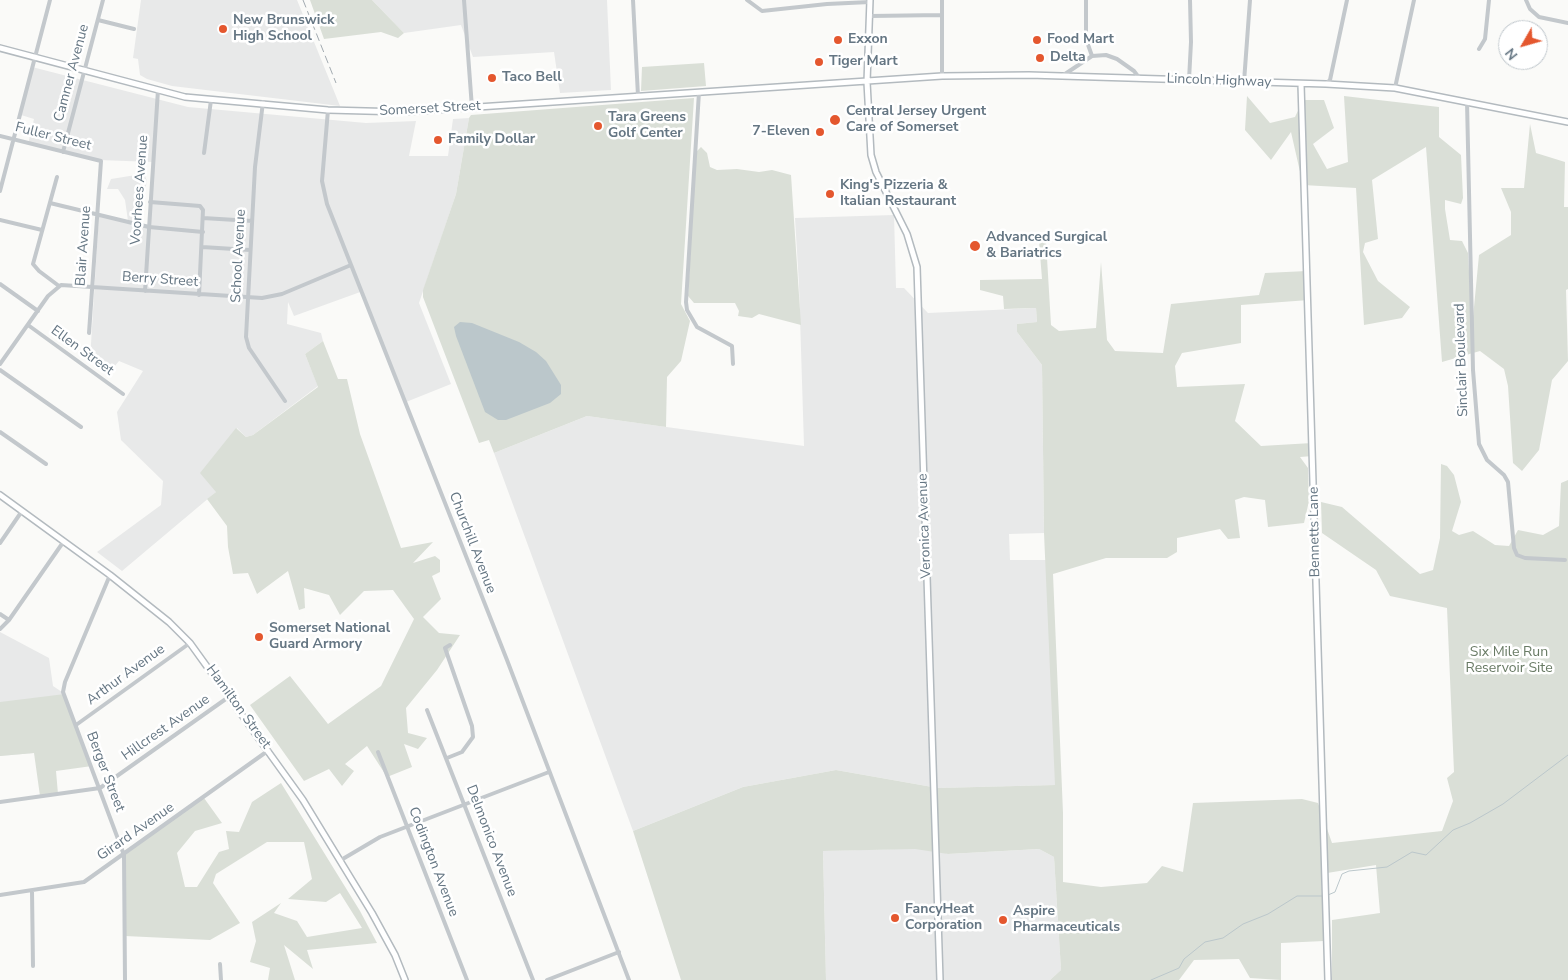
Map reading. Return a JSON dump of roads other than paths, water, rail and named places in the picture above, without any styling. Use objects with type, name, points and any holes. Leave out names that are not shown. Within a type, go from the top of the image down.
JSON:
[{"type":"main road","name":"Veronica Avenue","points":[[870,1],[867,82],[873,164],[908,234],[917,267],[940,980]]},
{"type":"main road","name":"Somerset Street","points":[[0,48],[158,90],[211,100],[263,102],[328,110],[403,112],[867,82]]},
{"type":"main road","name":"Lincoln Highway","points":[[867,82],[942,76],[1326,84],[1394,88],[1568,121]]},
{"type":"main road","name":"Bennetts Lane","points":[[1301,84],[1328,980]]},
{"type":"main road","name":"Hamilton Street","points":[[0,495],[110,575],[169,622],[190,643],[269,750],[341,860],[395,955],[405,980]]},
{"type":"street","points":[[0,191],[50,0]]},
{"type":"street","name":"Camner Avenue","points":[[63,152],[103,0]]},
{"type":"street","points":[[464,0],[472,108]]},
{"type":"street","points":[[633,0],[638,96]]},
{"type":"street","points":[[747,0],[762,11],[870,1]]},
{"type":"street","points":[[942,0],[942,76]]},
{"type":"street","points":[[1086,0],[1086,39],[1092,56]]},
{"type":"street","points":[[1189,80],[1191,42],[1190,0]]},
{"type":"street","points":[[1244,82],[1250,0]]},
{"type":"street","points":[[1326,84],[1330,80],[1348,0]]},
{"type":"street","points":[[1394,88],[1414,0]]},
{"type":"street","points":[[1479,49],[1485,39],[1489,0]]},
{"type":"street","points":[[1526,0],[1530,9],[1540,17],[1568,23]]},
{"type":"street","points":[[870,16],[942,15]]},
{"type":"street","points":[[98,20],[134,29]]},
{"type":"street","points":[[1061,77],[1092,56],[1106,55],[1117,59],[1134,71],[1140,79]]},
{"type":"street","name":"Voorhees Avenue","points":[[145,291],[158,90]]},
{"type":"street","points":[[698,92],[687,310],[697,327],[732,346],[733,364]]},
{"type":"street","points":[[204,153],[211,100]]},
{"type":"street","name":"School Avenue","points":[[263,102],[252,221],[246,337],[249,348],[285,401]]},
{"type":"street","name":"Sinclair Boulevard","points":[[1467,102],[1473,370],[1479,444],[1486,460],[1504,475],[1508,482],[1514,548],[1517,555],[1525,558],[1565,560]]},
{"type":"street","name":"Churchill Avenue","points":[[328,110],[323,186],[629,980]]},
{"type":"street","name":"Fuller Street","points":[[0,136],[101,161]]},
{"type":"street","name":"Blair Avenue","points":[[89,333],[101,161]]},
{"type":"street","points":[[0,364],[38,311],[59,286],[33,264],[57,177]]},
{"type":"street","points":[[150,202],[200,206],[203,210],[199,295]]},
{"type":"street","points":[[50,203],[98,213],[149,227],[203,232]]},
{"type":"street","points":[[203,218],[252,221]]},
{"type":"street","points":[[0,220],[42,230]]},
{"type":"street","points":[[202,247],[250,250]]},
{"type":"street","name":"Berry Street","points":[[59,286],[262,298],[282,294],[352,265]]},
{"type":"street","points":[[0,284],[38,311]]},
{"type":"street","name":"Ellen Street","points":[[28,325],[123,394]]},
{"type":"street","points":[[0,370],[81,427]]},
{"type":"street","points":[[0,432],[46,464]]},
{"type":"street","points":[[0,543],[22,511]]},
{"type":"street","points":[[0,629],[10,620],[64,541]]},
{"type":"street","name":"Berger Street","points":[[110,575],[65,682],[63,692],[124,855],[125,980]]},
{"type":"street","points":[[0,614],[10,620]]},
{"type":"street","name":"Arthur Avenue","points":[[76,725],[190,643]]},
{"type":"street","points":[[447,758],[462,752],[473,737],[472,726],[445,648],[450,645]]},
{"type":"street","name":"Hillcrest Avenue","points":[[0,802],[100,788],[230,696]]},
{"type":"street","name":"Delmonico Avenue","points":[[427,710],[466,805],[533,980]]},
{"type":"street","name":"Girard Avenue","points":[[0,895],[84,882],[269,750]]},
{"type":"street","name":"Codington Avenue","points":[[378,752],[467,980]]},
{"type":"street","points":[[341,860],[370,842],[549,772]]},
{"type":"street","points":[[32,891],[33,966]]},
{"type":"street","points":[[547,980],[619,952]]},
{"type":"street","points":[[220,964],[221,980]]},
{"type":"waterway","points":[[1328,895],[1335,892],[1342,874],[1349,871],[1387,867],[1412,852],[1426,855],[1453,830],[1470,823],[1503,804],[1568,755]]},
{"type":"waterway","points":[[1151,980],[1179,968],[1184,959],[1205,942],[1223,938],[1243,924],[1268,914],[1297,896],[1324,896]]},
{"type":"railway","points":[[303,0],[336,83]]},
{"type":"place","name":"New Brunswick High School","points":[[223,29]]},
{"type":"place","name":"Exxon","points":[[838,40]]},
{"type":"place","name":"Food Mart","points":[[1037,40]]},
{"type":"place","name":"Delta","points":[[1040,58]]},
{"type":"place","name":"Tiger Mart","points":[[819,62]]},
{"type":"place","name":"Taco Bell","points":[[492,78]]},
{"type":"place","name":"Central Jersey Urgent Care of Somerset","points":[[835,120]]},
{"type":"place","name":"Tara Greens Golf Center","points":[[598,126]]},
{"type":"place","name":"7-Eleven","points":[[820,132]]},
{"type":"place","name":"Family Dollar","points":[[438,140]]},
{"type":"place","name":"King's Pizzeria & Italian Restaurant","points":[[830,194]]},
{"type":"place","name":"Advanced Surgical & Bariatrics","points":[[975,246]]},
{"type":"place","name":"Somerset National Guard Armory","points":[[259,637]]},
{"type":"place","name":"FancyHeat Corporation","points":[[895,918]]},
{"type":"place","name":"Aspire Pharmaceuticals","points":[[1003,920]]},
{"type":"park label","name":"Six Mile Run Reservoir Site","points":[[1509,662]]}]
